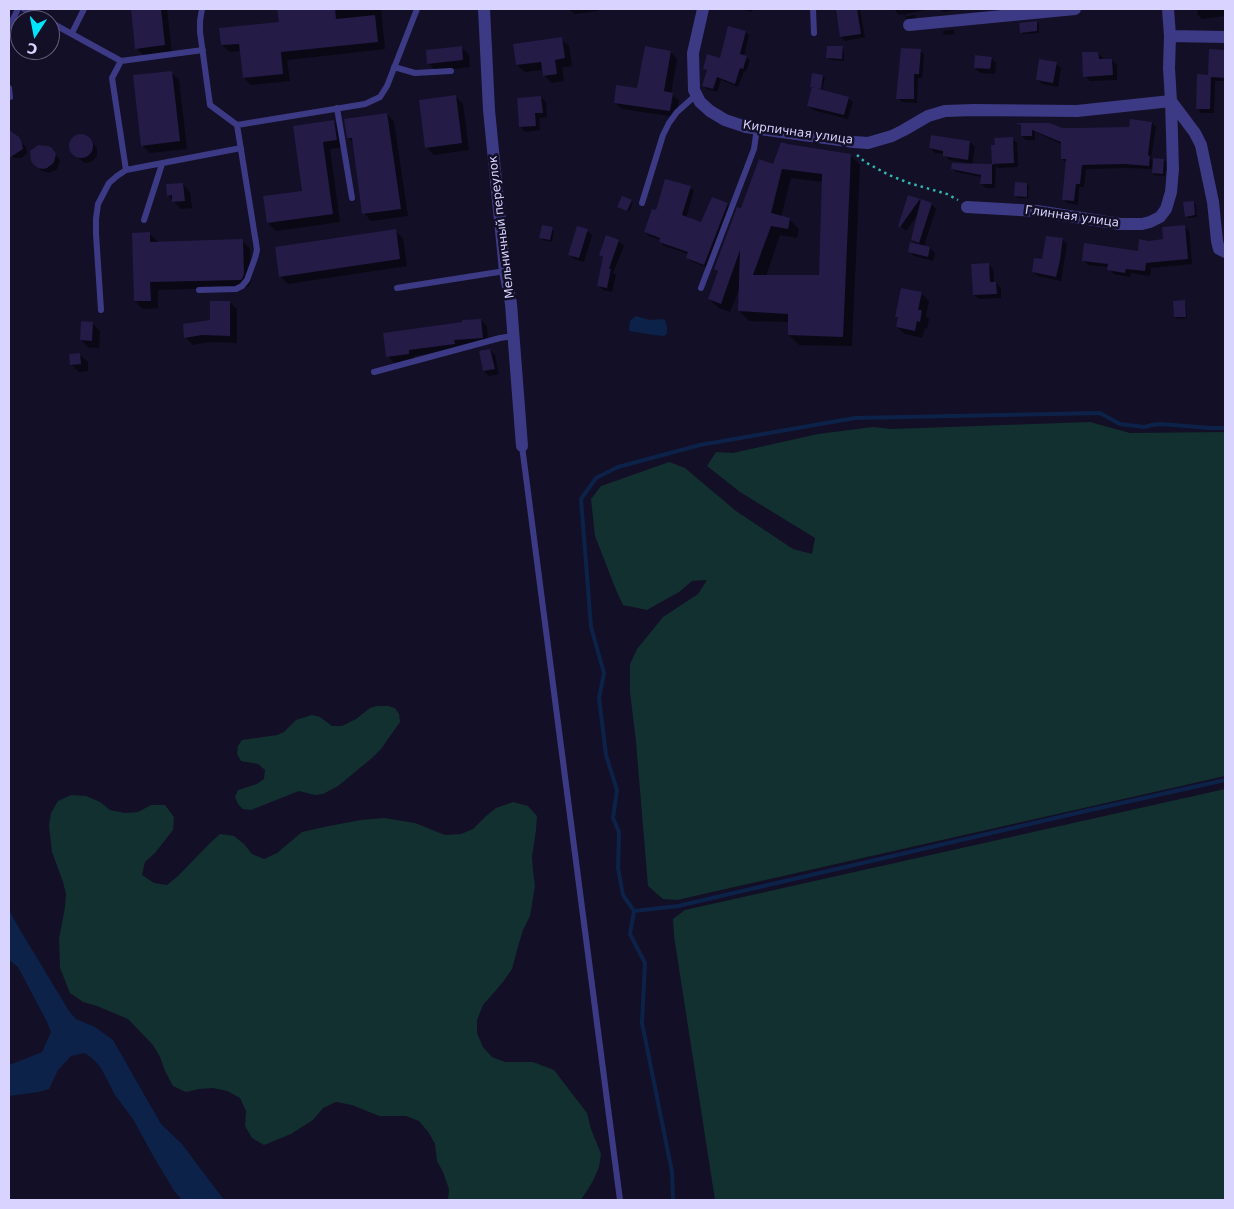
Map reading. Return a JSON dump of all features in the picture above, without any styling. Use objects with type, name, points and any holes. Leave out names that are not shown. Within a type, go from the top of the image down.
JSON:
[{"type":"street","name":"Мельничный переулок","points":[[484,9],[489,110],[505,271],[511,304],[522,446]]},
{"type":"street","points":[[696,95],[693,84],[693,53],[703,9]]},
{"type":"street","points":[[909,25],[1075,9]]},
{"type":"street","name":"Глинная улица","points":[[967,207],[1037,211],[1120,224],[1142,224],[1160,216],[1166,209],[1171,192],[1173,169],[1168,9]]},
{"type":"street","points":[[1170,36],[1225,37]]},
{"type":"street","name":"Кирпичная улица","points":[[696,95],[700,102],[710,111],[725,120],[746,127],[868,142],[892,136],[928,116],[946,111],[1077,110],[1171,101]]},
{"type":"street","points":[[1171,101],[1195,133],[1201,145],[1213,202],[1217,241],[1219,249],[1225,252]]},
{"type":"lane","points":[[9,27],[18,9]]},
{"type":"lane","points":[[72,33],[84,9]]},
{"type":"lane","points":[[202,9],[200,21],[210,105],[237,124],[365,104],[380,97],[387,86],[417,9]]},
{"type":"lane","points":[[813,9],[814,33]]},
{"type":"lane","points":[[60,27],[121,61],[203,50]]},
{"type":"lane","points":[[121,61],[112,78],[126,170]]},
{"type":"lane","points":[[394,67],[415,73],[451,71]]},
{"type":"lane","points":[[9,88],[10,97]]},
{"type":"lane","points":[[642,203],[663,135],[677,112],[696,95]]},
{"type":"lane","points":[[337,108],[352,198]]},
{"type":"lane","points":[[199,290],[236,289],[242,286],[247,280],[257,250],[237,124]]},
{"type":"lane","points":[[701,288],[754,149],[757,128]]},
{"type":"lane","points":[[101,310],[96,219],[98,204],[109,183],[126,170],[240,148]]},
{"type":"lane","points":[[144,220],[162,164]]},
{"type":"lane","points":[[397,288],[505,271]]},
{"type":"lane","points":[[374,372],[513,336]]},
{"type":"lane","points":[[522,446],[620,1200]]},
{"type":"path","points":[[843,140],[865,162],[876,169],[909,183],[947,194],[967,207]]},
{"type":"green space","points":[[1090,422],[1130,433],[1225,432],[1225,776],[677,900],[663,899],[648,886],[630,692],[630,664],[637,649],[663,617],[698,594],[707,580],[692,581],[679,592],[647,610],[623,605],[595,536],[591,499],[601,486],[669,462],[685,468],[736,511],[793,549],[812,554],[815,538],[740,492],[707,466],[716,452],[733,453],[818,434],[873,427],[891,429]]},
{"type":"green space","points":[[377,706],[395,708],[399,714],[400,722],[381,749],[338,786],[323,794],[315,795],[299,791],[251,810],[243,809],[238,804],[235,797],[238,790],[257,784],[264,779],[265,770],[258,764],[241,761],[237,754],[238,746],[242,740],[277,735],[284,732],[296,720],[312,715],[320,717],[332,726],[342,726],[356,719],[370,708]]},
{"type":"green space","points":[[1225,789],[1225,1200],[715,1200],[674,936],[673,919],[685,910]]},
{"type":"green space","points":[[71,795],[86,796],[100,802],[110,810],[125,813],[138,812],[151,805],[165,805],[174,817],[173,830],[155,853],[145,862],[142,875],[154,883],[167,885],[220,834],[234,836],[252,854],[264,859],[277,853],[302,832],[329,826],[384,818],[415,823],[445,835],[461,834],[473,829],[496,808],[513,802],[528,806],[537,816],[532,857],[535,886],[530,916],[523,930],[512,969],[483,1005],[477,1020],[477,1033],[483,1047],[492,1057],[505,1062],[533,1062],[554,1070],[587,1113],[601,1154],[599,1167],[593,1181],[581,1200],[448,1200],[449,1189],[437,1161],[435,1144],[419,1121],[406,1116],[379,1116],[352,1105],[336,1102],[323,1108],[313,1120],[291,1134],[264,1145],[252,1138],[245,1126],[246,1111],[240,1098],[227,1091],[213,1088],[186,1092],[173,1086],[153,1045],[128,1019],[83,1002],[70,993],[60,968],[59,939],[66,894],[52,852],[49,826],[51,813],[58,801]]},
{"type":"water","points":[[636,316],[650,320],[665,320],[667,333],[664,336],[630,331],[630,321]]},
{"type":"water","points":[[9,910],[69,1011],[76,1019],[95,1027],[113,1040],[161,1124],[182,1144],[224,1200],[182,1200],[174,1191],[133,1119],[115,1095],[101,1068],[85,1053],[71,1056],[58,1070],[49,1089],[9,1096],[9,1065],[42,1052],[51,1032],[18,967],[9,960]]},
{"type":"building","points":[[131,9],[161,9],[165,45],[135,49]]},
{"type":"building","points":[[277,9],[335,9],[336,19],[375,15],[378,42],[281,52],[283,74],[243,78],[239,44],[221,45],[219,28],[279,22]]},
{"type":"building","points":[[836,9],[857,9],[861,34],[840,37]]},
{"type":"building","points":[[1037,21],[1037,31],[1020,33],[1019,23]]},
{"type":"building","points":[[728,26],[746,31],[740,54],[747,56],[743,69],[740,68],[735,84],[717,77],[713,89],[702,86],[707,70],[703,69],[707,54],[720,58]]},
{"type":"building","points":[[562,37],[565,58],[555,60],[557,74],[543,76],[541,62],[516,65],[513,44]]},
{"type":"building","points":[[462,46],[463,60],[427,64],[426,50]]},
{"type":"building","points":[[645,46],[671,51],[664,91],[673,93],[670,111],[614,103],[616,85],[637,88]]},
{"type":"building","points":[[827,46],[843,46],[842,59],[826,58]]},
{"type":"building","points":[[901,48],[921,49],[919,74],[914,74],[914,99],[896,99]]},
{"type":"building","points":[[1209,49],[1225,50],[1225,78],[1211,77],[1210,109],[1196,109],[1197,74],[1208,75]]},
{"type":"building","points":[[1082,52],[1098,52],[1099,59],[1112,59],[1113,75],[1083,77]]},
{"type":"building","points":[[975,55],[992,57],[990,69],[974,68]]},
{"type":"building","points":[[1039,59],[1057,62],[1053,83],[1036,80]]},
{"type":"building","points":[[172,71],[180,141],[141,146],[133,75]]},
{"type":"building","points":[[812,73],[823,75],[821,89],[810,87]]},
{"type":"building","points":[[812,87],[849,97],[844,115],[807,106]]},
{"type":"building","points":[[456,95],[462,143],[425,148],[419,100]]},
{"type":"building","points":[[541,96],[543,113],[535,113],[536,126],[519,127],[517,98]]},
{"type":"building","points":[[387,113],[401,209],[362,214],[352,138],[347,138],[344,119]]},
{"type":"building","points":[[1130,119],[1152,122],[1148,155],[1150,156],[1149,166],[1124,164],[1082,165],[1080,184],[1076,184],[1074,201],[1062,200],[1066,159],[1061,159],[1061,142],[1032,130],[1032,136],[1021,136],[1021,125],[1015,123],[1050,123],[1062,128],[1129,127]]},
{"type":"building","points":[[334,120],[337,140],[323,142],[333,214],[267,223],[263,196],[302,191],[293,126]]},
{"type":"building","points":[[9,130],[19,137],[23,149],[9,158]]},
{"type":"building","points":[[81,134],[90,137],[93,146],[90,155],[81,158],[72,155],[69,146],[72,137]]},
{"type":"building","points":[[931,135],[970,141],[968,160],[943,156],[943,151],[929,148]]},
{"type":"building","points":[[1013,137],[1014,163],[992,164],[991,145],[995,145],[994,138]]},
{"type":"building","points":[[781,142],[851,154],[843,337],[788,335],[788,314],[738,311],[740,250],[721,304],[708,299],[718,271],[714,269],[737,207],[741,208],[759,159],[773,164]],"holes":[[[782,169],[822,174],[819,275],[753,275],[771,226],[788,229],[790,218],[771,213]]]},
{"type":"building","points":[[38,145],[52,148],[56,154],[54,162],[47,168],[38,168],[31,161],[30,151]]},
{"type":"building","points":[[1153,158],[1164,159],[1163,174],[1152,173]]},
{"type":"building","points":[[952,163],[992,164],[992,184],[980,184],[981,175],[951,169]]},
{"type":"building","points":[[665,179],[691,186],[682,215],[701,222],[712,197],[728,203],[704,265],[686,258],[688,252],[659,242],[660,238],[644,232],[652,209],[656,210]]},
{"type":"building","points":[[1015,182],[1027,183],[1027,197],[1014,196]]},
{"type":"building","points":[[183,183],[185,201],[172,202],[172,195],[167,196],[166,184]]},
{"type":"building","points":[[908,195],[920,199],[900,227],[898,226]]},
{"type":"building","points":[[622,196],[632,200],[627,211],[617,207]]},
{"type":"building","points":[[921,199],[932,203],[919,243],[911,240]]},
{"type":"building","points":[[1194,201],[1195,215],[1185,217],[1183,202]]},
{"type":"building","points":[[542,225],[553,227],[550,240],[539,238]]},
{"type":"building","points":[[1185,225],[1188,259],[1146,263],[1145,271],[1126,269],[1125,273],[1107,270],[1108,264],[1082,261],[1084,243],[1138,251],[1139,239],[1149,241],[1163,239],[1162,227]]},
{"type":"building","points":[[577,226],[588,229],[579,258],[568,255]]},
{"type":"building","points":[[396,229],[400,259],[279,277],[275,247]]},
{"type":"building","points":[[150,232],[150,242],[243,239],[243,277],[241,280],[150,282],[151,301],[134,301],[132,233]]},
{"type":"building","points":[[606,235],[619,240],[609,269],[611,269],[607,288],[597,286],[603,257],[599,255]]},
{"type":"building","points":[[1046,236],[1063,238],[1056,277],[1032,272],[1034,258],[1042,259]]},
{"type":"building","points":[[910,242],[930,247],[928,257],[908,252]]},
{"type":"building","points":[[989,263],[990,282],[996,282],[997,294],[973,295],[971,264]]},
{"type":"building","points":[[901,288],[922,292],[918,310],[922,310],[920,322],[917,321],[915,331],[896,327],[898,317],[895,317]]},
{"type":"building","points":[[1185,300],[1186,317],[1174,317],[1173,301]]},
{"type":"building","points":[[210,301],[230,301],[230,336],[202,335],[184,338],[183,324],[210,320]]},
{"type":"building","points":[[481,319],[483,338],[454,340],[455,344],[409,350],[409,354],[386,357],[383,333],[462,322],[462,320]]},
{"type":"building","points":[[81,321],[93,322],[92,341],[80,340]]},
{"type":"building","points":[[490,349],[495,369],[483,371],[479,351]]},
{"type":"building","points":[[80,353],[81,364],[70,365],[69,354]]},
{"type":"waterway","points":[[673,1200],[672,1172],[642,1023],[645,963],[630,934],[634,911],[623,895],[618,868],[619,832],[613,818],[617,790],[606,755],[599,698],[604,673],[591,627],[581,499],[596,478],[618,467],[700,445],[855,418],[1100,413],[1120,424],[1144,427],[1161,424],[1225,428]]},
{"type":"waterway","points":[[634,911],[678,906],[1225,780]]}]
